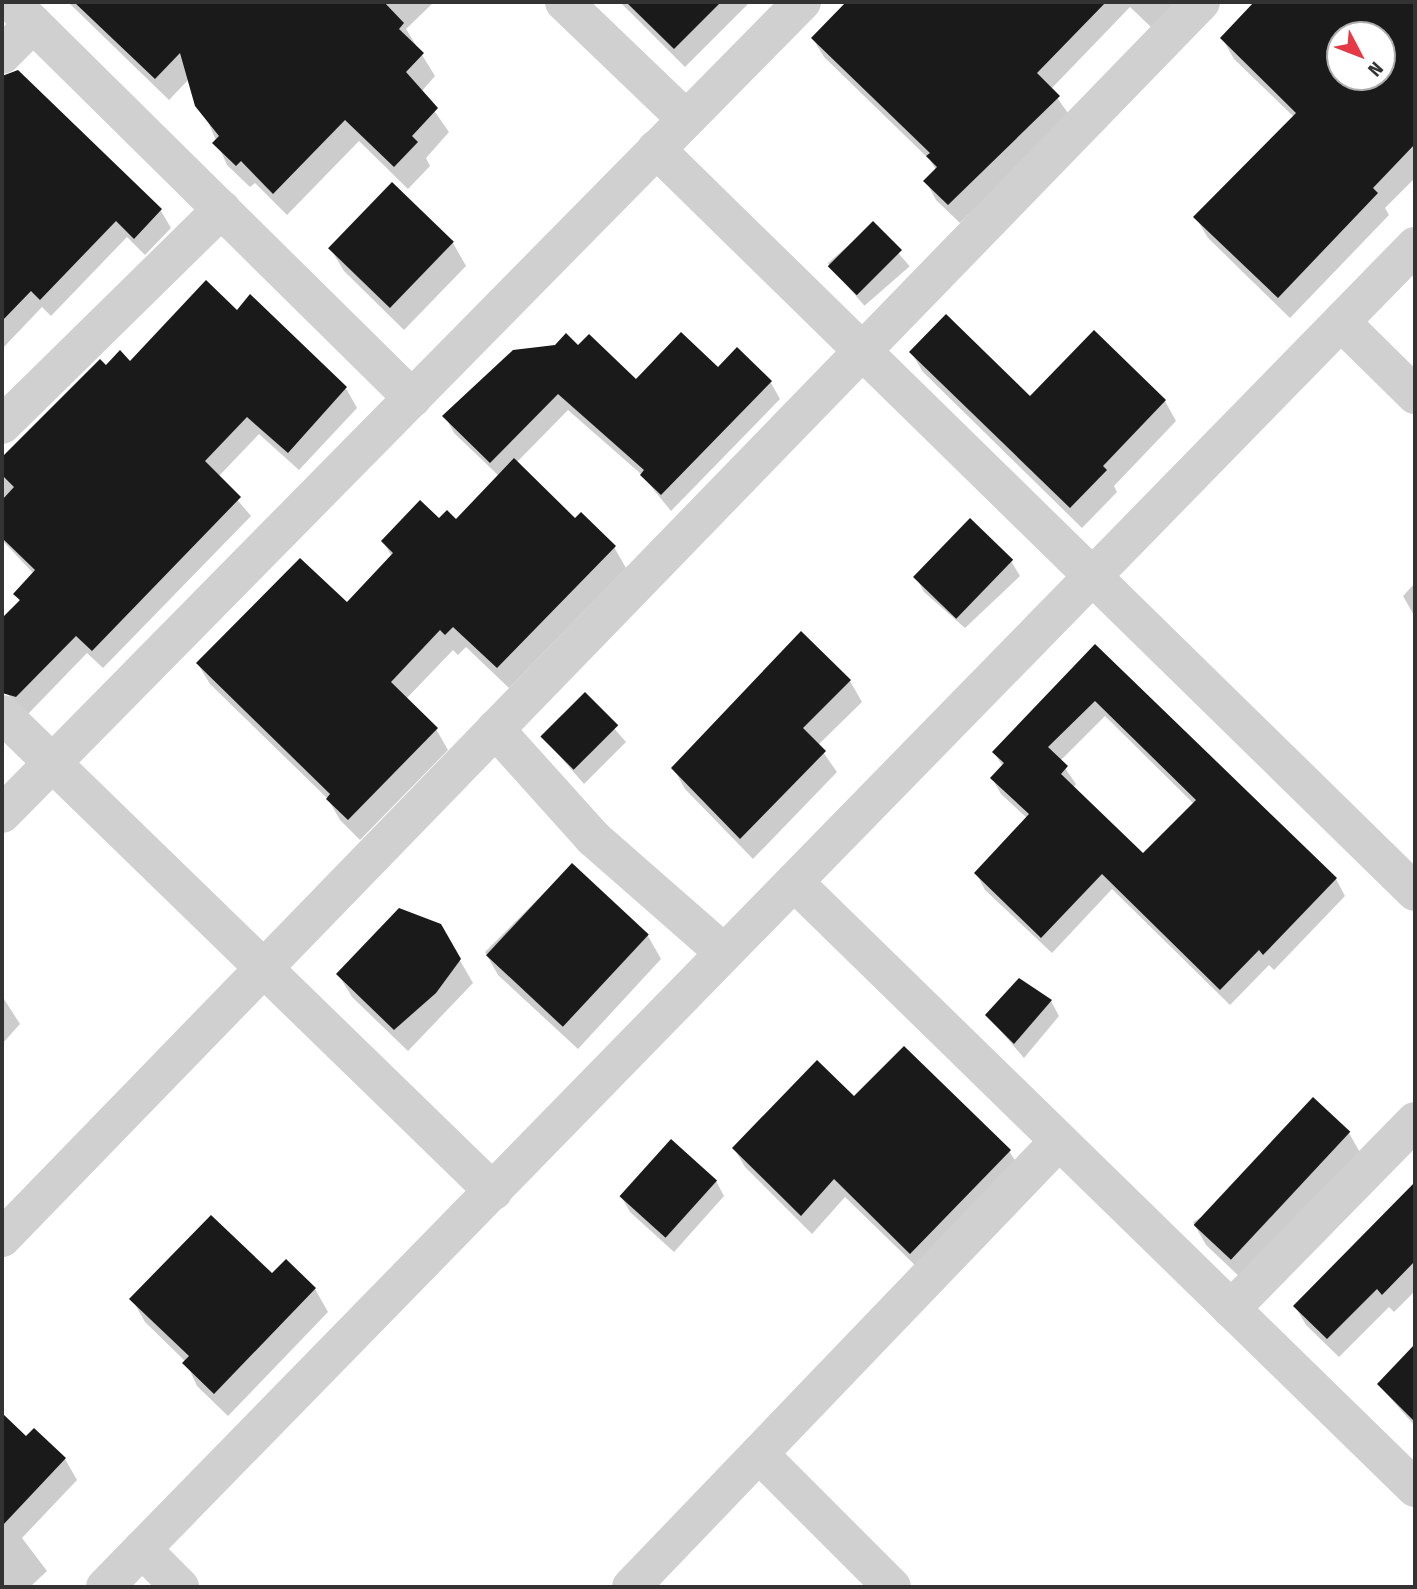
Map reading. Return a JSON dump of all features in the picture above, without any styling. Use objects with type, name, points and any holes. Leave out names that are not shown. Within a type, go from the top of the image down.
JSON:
[{"type":"street","points":[[564,2],[686,119]]},
{"type":"street","points":[[2,814],[802,2]]},
{"type":"street","points":[[2,1238],[1201,2]]},
{"type":"street","points":[[2,55],[22,13],[412,398]]},
{"type":"street","points":[[656,149],[1415,892]]},
{"type":"street","points":[[2,425],[222,209]]},
{"type":"street","points":[[105,1587],[493,1191],[723,951],[794,882],[1415,246]]},
{"type":"street","points":[[1340,322],[1415,395]]},
{"type":"street","points":[[2,714],[493,1191]]},
{"type":"street","points":[[495,729],[593,838],[723,951]]},
{"type":"street","points":[[794,882],[1415,1488]]},
{"type":"street","points":[[1231,1309],[1415,1121]]},
{"type":"street","points":[[631,1587],[1059,1141]]},
{"type":"street","points":[[759,1454],[892,1587]]},
{"type":"street","points":[[142,1549],[180,1587]]},
{"type":"building","points":[[74,2],[384,2],[404,23],[399,29],[424,53],[406,72],[438,108],[412,136],[418,142],[394,167],[345,120],[273,194],[241,161],[236,166],[212,143],[219,136],[195,106],[180,53],[155,79]]},
{"type":"building","points":[[626,2],[721,2],[674,49]]},
{"type":"building","points":[[846,2],[1106,2],[1037,73],[1060,96],[948,205],[923,181],[937,167],[926,156],[930,153],[811,38]]},
{"type":"building","points":[[1254,2],[1415,2],[1415,144],[1373,188],[1378,193],[1278,298],[1193,217],[1296,113],[1220,38]]},
{"type":"building","points":[[18,70],[162,209],[134,239],[116,221],[40,300],[31,291],[2,321],[2,76]]},
{"type":"building","points":[[392,182],[454,242],[390,308],[328,248]]},
{"type":"building","points":[[873,221],[902,250],[857,295],[828,266]]},
{"type":"building","points":[[206,280],[237,310],[250,294],[347,387],[288,453],[247,417],[205,461],[241,497],[92,651],[76,636],[16,697],[2,693],[2,618],[20,600],[13,594],[35,570],[2,538],[2,500],[14,487],[2,475],[2,457],[100,359],[106,365],[120,350],[130,361]]},
{"type":"building","points":[[946,314],[1030,396],[1094,330],[1166,400],[1103,466],[1107,470],[1070,508],[909,352]]},
{"type":"building","points":[[681,332],[718,367],[737,347],[772,381],[661,495],[640,475],[644,470],[558,394],[490,463],[442,416],[513,350],[555,345],[566,333],[578,345],[589,334],[636,379]]},
{"type":"building","points":[[514,458],[575,518],[581,512],[616,546],[497,668],[453,627],[445,635],[440,630],[391,682],[438,728],[348,820],[326,799],[330,794],[196,663],[300,558],[347,602],[393,553],[381,541],[420,500],[439,518],[447,510],[456,519]]},
{"type":"building","points":[[970,518],[1013,560],[956,619],[913,577]]},
{"type":"building","points":[[801,631],[851,680],[803,728],[826,751],[740,839],[671,768]]},
{"type":"building","points":[[1095,644],[1337,878],[1263,955],[1259,950],[1220,990],[1102,874],[1041,938],[974,873],[1029,814],[990,778],[1004,763],[992,752]],"holes":[[[1095,701],[1196,800],[1143,853],[1061,774],[1068,766],[1048,747]]]},
{"type":"building","points":[[585,692],[618,725],[574,770],[540,737]]},
{"type":"building","points":[[572,863],[649,935],[563,1027],[486,955]]},
{"type":"building","points":[[399,908],[441,924],[461,959],[436,993],[394,1030],[336,974]]},
{"type":"building","points":[[1019,978],[1052,1000],[1014,1044],[985,1015]]},
{"type":"building","points":[[904,1046],[1011,1150],[910,1254],[834,1179],[801,1216],[732,1148],[817,1060],[854,1096]]},
{"type":"building","points":[[1313,1097],[1350,1132],[1231,1260],[1194,1225]]},
{"type":"building","points":[[671,1139],[717,1180],[666,1238],[619,1196]]},
{"type":"building","points":[[1415,1182],[1415,1261],[1382,1295],[1377,1289],[1327,1339],[1293,1306]]},
{"type":"building","points":[[211,1215],[272,1273],[286,1259],[316,1288],[214,1394],[182,1363],[189,1356],[129,1299]]},
{"type":"building","points":[[1415,1344],[1415,1422],[1377,1384]]},
{"type":"building","points":[[2,1413],[26,1436],[34,1428],[66,1458],[2,1526]]}]
